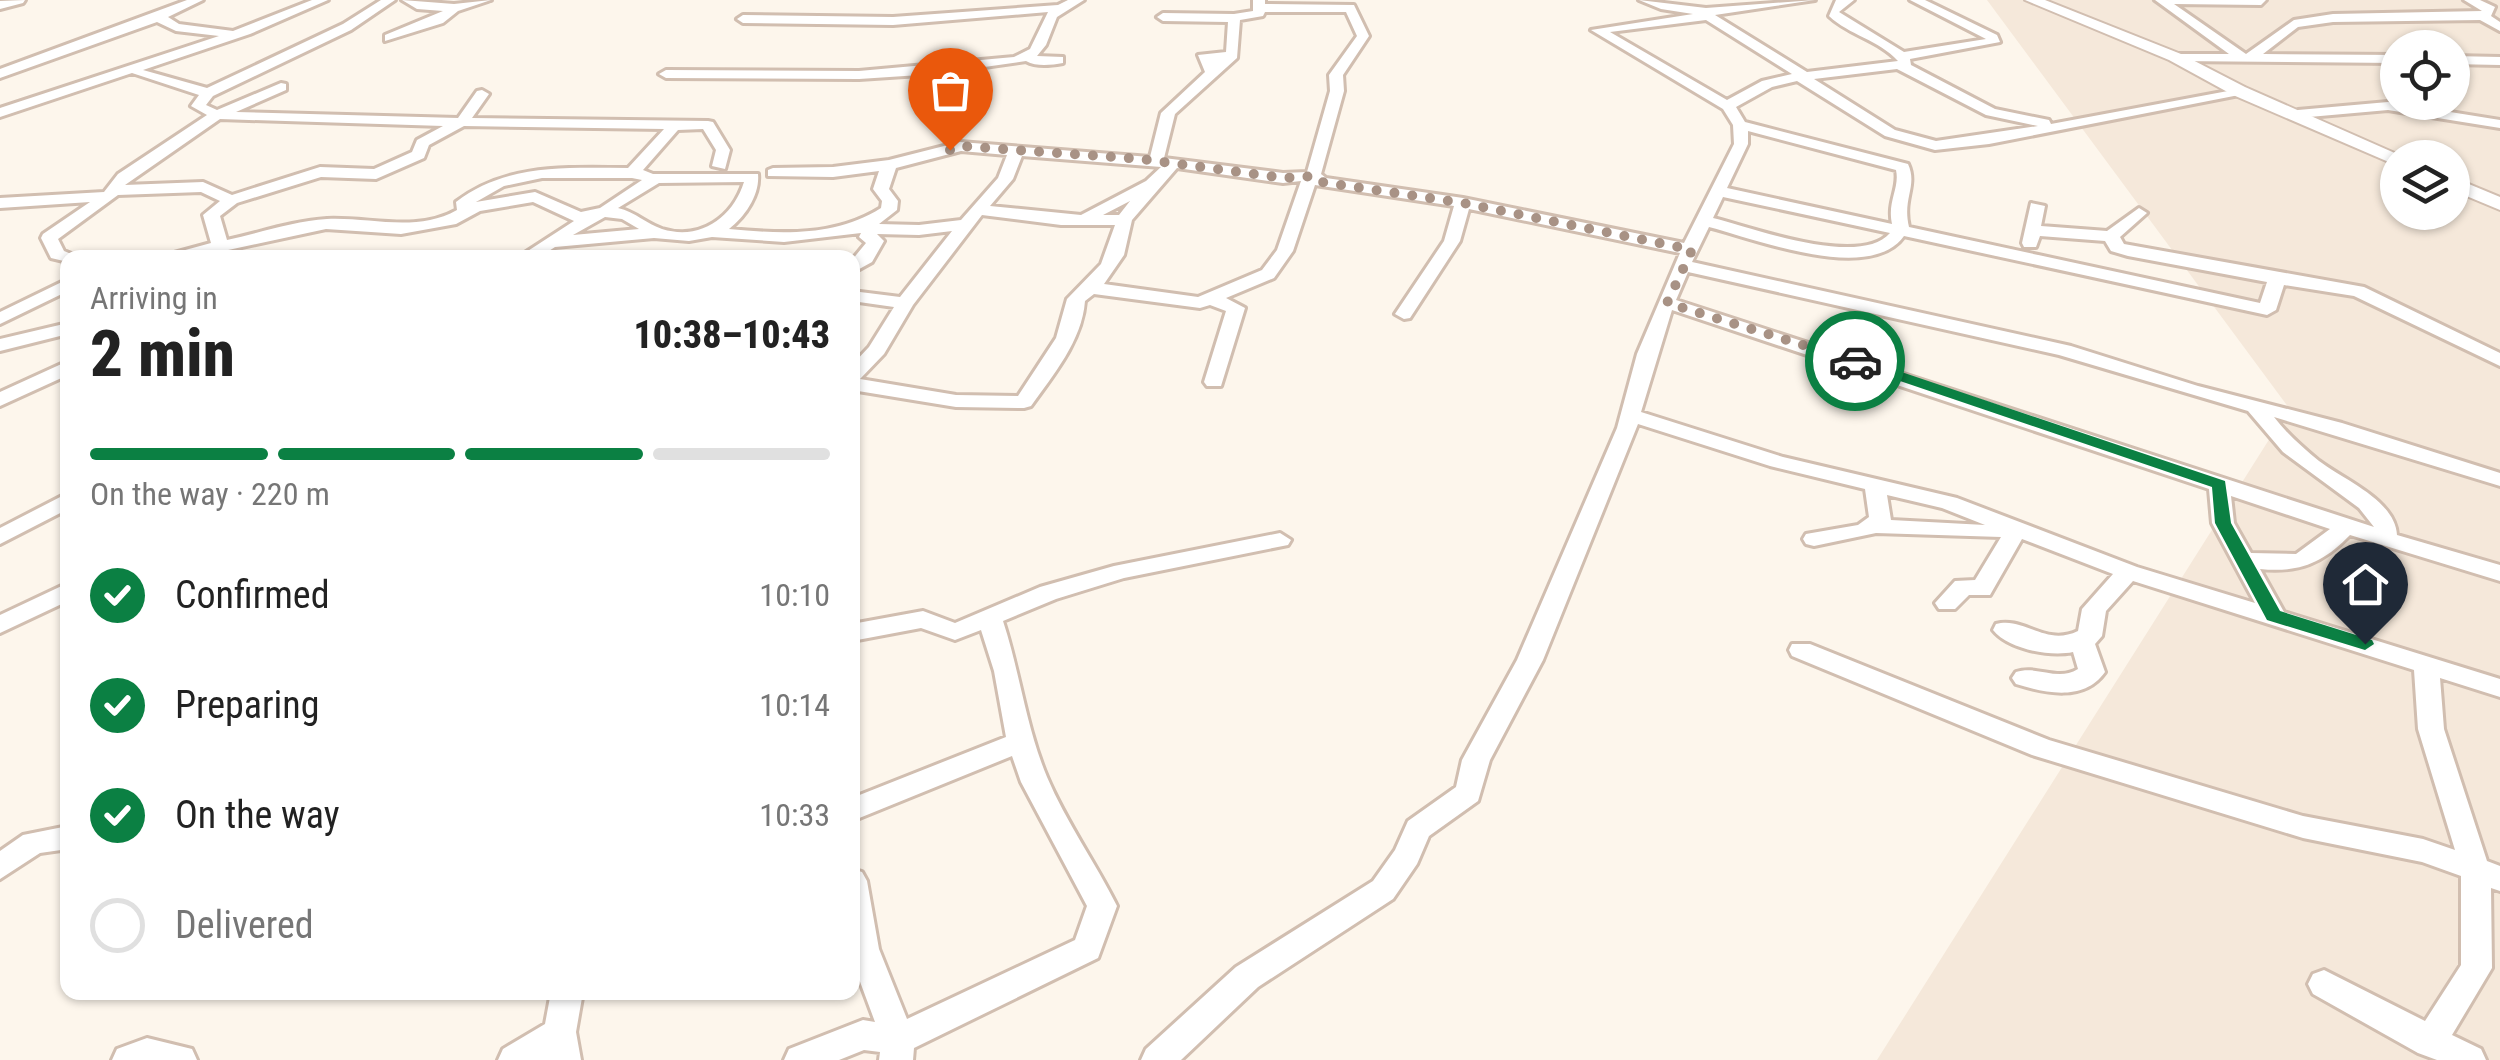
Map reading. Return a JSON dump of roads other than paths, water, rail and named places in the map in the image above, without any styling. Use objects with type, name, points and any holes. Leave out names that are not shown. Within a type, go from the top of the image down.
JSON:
[{"type":"street","points":[[0,5],[19,0]]},
{"type":"street","points":[[0,74],[197,0]]},
{"type":"street","points":[[0,113],[237,34],[322,0]]},
{"type":"street","points":[[388,0],[347,27],[208,94],[198,106],[216,115],[708,125],[723,150],[719,172]]},
{"type":"street","points":[[408,0],[421,6],[454,8],[485,0]]},
{"type":"street","points":[[743,18],[893,21],[1078,0]]},
{"type":"street","points":[[1645,0],[1678,11],[1705,14],[1898,134],[1936,146],[2239,91]]},
{"type":"street","points":[[719,172],[753,176],[858,169],[925,158],[960,146],[1164,162],[1284,178],[1314,176],[1321,182],[1463,203],[1664,244],[1695,242],[1838,252],[1880,250],[1892,243],[1901,229],[1896,206],[1906,179],[1903,167],[1734,116],[1598,30],[1810,0]]},
{"type":"street","points":[[1848,0],[1841,1],[1833,13],[1843,24],[1898,50],[1901,60],[1991,112],[2016,120],[2062,125]]},
{"type":"street","points":[[1734,116],[1775,79],[1805,78],[1994,42],[1993,38],[1916,0]]},
{"type":"street","points":[[2032,0],[2174,57],[2239,91],[2380,151]]},
{"type":"street","points":[[2161,0],[2250,58]]},
{"type":"street","points":[[2161,0],[2260,1],[2287,16],[2484,16],[2500,28]]},
{"type":"street","points":[[2470,0],[2491,10],[2484,16]]},
{"type":"street","points":[[1028,57],[1042,42],[1045,20],[1059,4]]},
{"type":"street","points":[[1092,288],[1200,303],[1268,274],[1285,252],[1306,186],[1314,176],[1337,92],[1336,76],[1362,36],[1356,6],[1259,4],[1259,12],[1234,18],[1163,18]]},
{"type":"street","points":[[389,38],[439,20],[454,8]]},
{"type":"street","points":[[2250,58],[2284,28],[2287,16]]},
{"type":"street","points":[[158,17],[176,27],[237,34]]},
{"type":"street","points":[[860,383],[956,401],[1024,402],[1049,367],[1077,314],[1076,299],[1092,288],[1123,244],[1124,220],[1164,162],[1168,114],[1212,73],[1203,58],[1232,54],[1234,18]]},
{"type":"street","points":[[666,74],[879,73],[1028,57],[1036,61],[1058,60]]},
{"type":"street","points":[[2174,57],[2380,60]]},
{"type":"street","points":[[2470,60],[2500,61]]},
{"type":"street","points":[[134,68],[139,73],[208,94]]},
{"type":"street","points":[[60,255],[49,238],[112,193],[123,177],[216,115],[281,87]]},
{"type":"street","points":[[220,244],[211,215],[232,200],[320,172],[376,174],[419,156],[422,143],[462,122],[482,94]]},
{"type":"street","points":[[2298,114],[2388,106],[2500,124]]},
{"type":"street","points":[[1158,1060],[1247,977],[1384,890],[1407,856],[1418,830],[1468,793],[1476,760],[1530,660],[1629,416],[1667,303],[1742,144],[1734,116]]},
{"type":"street","points":[[632,173],[670,126]]},
{"type":"street","points":[[1875,161],[1898,134]]},
{"type":"street","points":[[860,371],[905,303],[1005,179],[1016,150]]},
{"type":"street","points":[[467,212],[462,204],[482,186],[516,176],[632,173],[656,178],[770,164],[773,174]]},
{"type":"street","points":[[881,189],[889,165]]},
{"type":"street","points":[[858,169],[860,176],[881,189],[890,201],[889,210],[864,228]]},
{"type":"street","points":[[550,250],[654,233],[689,239],[714,230],[738,214],[753,176]]},
{"type":"street","points":[[550,250],[619,198],[656,178]]},
{"type":"street","points":[[1076,219],[1094,216],[1152,184]]},
{"type":"street","points":[[0,203],[202,187],[232,200]]},
{"type":"street","points":[[1718,191],[2266,310],[2277,278]]},
{"type":"street","points":[[2470,191],[2500,204]]},
{"type":"street","points":[[196,250],[326,224],[401,229],[450,222],[467,212],[535,197],[578,218],[602,212],[640,220],[654,233]]},
{"type":"street","points":[[1404,314],[1452,241],[1463,203]]},
{"type":"street","points":[[2028,256],[2037,206]]},
{"type":"street","points":[[2032,230],[2111,236],[2139,213]]},
{"type":"street","points":[[714,230],[717,234],[789,236],[864,228],[919,230],[973,217],[1124,220]]},
{"type":"street","points":[[860,262],[876,242],[867,237],[864,228]]},
{"type":"street","points":[[2111,236],[2118,247],[2134,252],[2358,291],[2500,360]]},
{"type":"street","points":[[689,239],[692,246],[689,250]]},
{"type":"street","points":[[1695,242],[2335,427],[2500,480]]},
{"type":"street","points":[[0,319],[60,288]]},
{"type":"street","points":[[860,297],[905,303]]},
{"type":"street","points":[[1210,299],[1236,308],[1214,382]]},
{"type":"street","points":[[1667,303],[1995,406],[2381,538],[2500,572]]},
{"type":"street","points":[[0,345],[60,330]]},
{"type":"street","points":[[0,400],[60,371]]},
{"type":"street","points":[[2255,406],[2267,425],[2294,451],[2383,521],[2387,532],[2381,538]]},
{"type":"street","points":[[1629,416],[1777,462],[1948,503],[2129,572],[2500,688]]},
{"type":"street","points":[[1814,539],[1865,531],[1880,519],[1875,485]]},
{"type":"street","points":[[2219,485],[2219,511],[2274,616]]},
{"type":"street","points":[[0,538],[60,504]]},
{"type":"street","points":[[1872,526],[1984,532],[2018,527]]},
{"type":"street","points":[[2243,560],[2276,564],[2314,559],[2345,526]]},
{"type":"street","points":[[1947,603],[1963,587],[1982,589],[2018,527]]},
{"type":"street","points":[[860,631],[923,619],[956,632],[1122,571],[1280,540]]},
{"type":"street","points":[[2005,630],[2054,648],[2072,646],[2090,636],[2094,608],[2129,572]]},
{"type":"street","points":[[0,626],[60,595]]},
{"type":"street","points":[[28,612],[60,603]]},
{"type":"street","points":[[897,1049],[1088,948],[1102,906],[1035,782],[1020,742],[1007,670],[989,617]]},
{"type":"street","points":[[2026,678],[2049,684],[2080,683],[2092,672],[2082,640]]},
{"type":"street","points":[[1801,650],[2041,748],[2303,827],[2423,851],[2487,874]]},
{"type":"street","points":[[2423,1045],[2476,968],[2478,906],[2487,874],[2431,729],[2426,663]]},
{"type":"street","points":[[860,807],[1020,742]]},
{"type":"street","points":[[0,867],[33,844],[60,838]]},
{"type":"street","points":[[860,927],[897,1049]]},
{"type":"street","points":[[2324,984],[2423,1045],[2469,1060]]},
{"type":"street","points":[[515,1060],[562,1046],[565,1000]]},
{"type":"street","points":[[801,1060],[863,1035],[897,1049]]},
{"type":"street","points":[[130,1060],[147,1052],[180,1060]]}]
